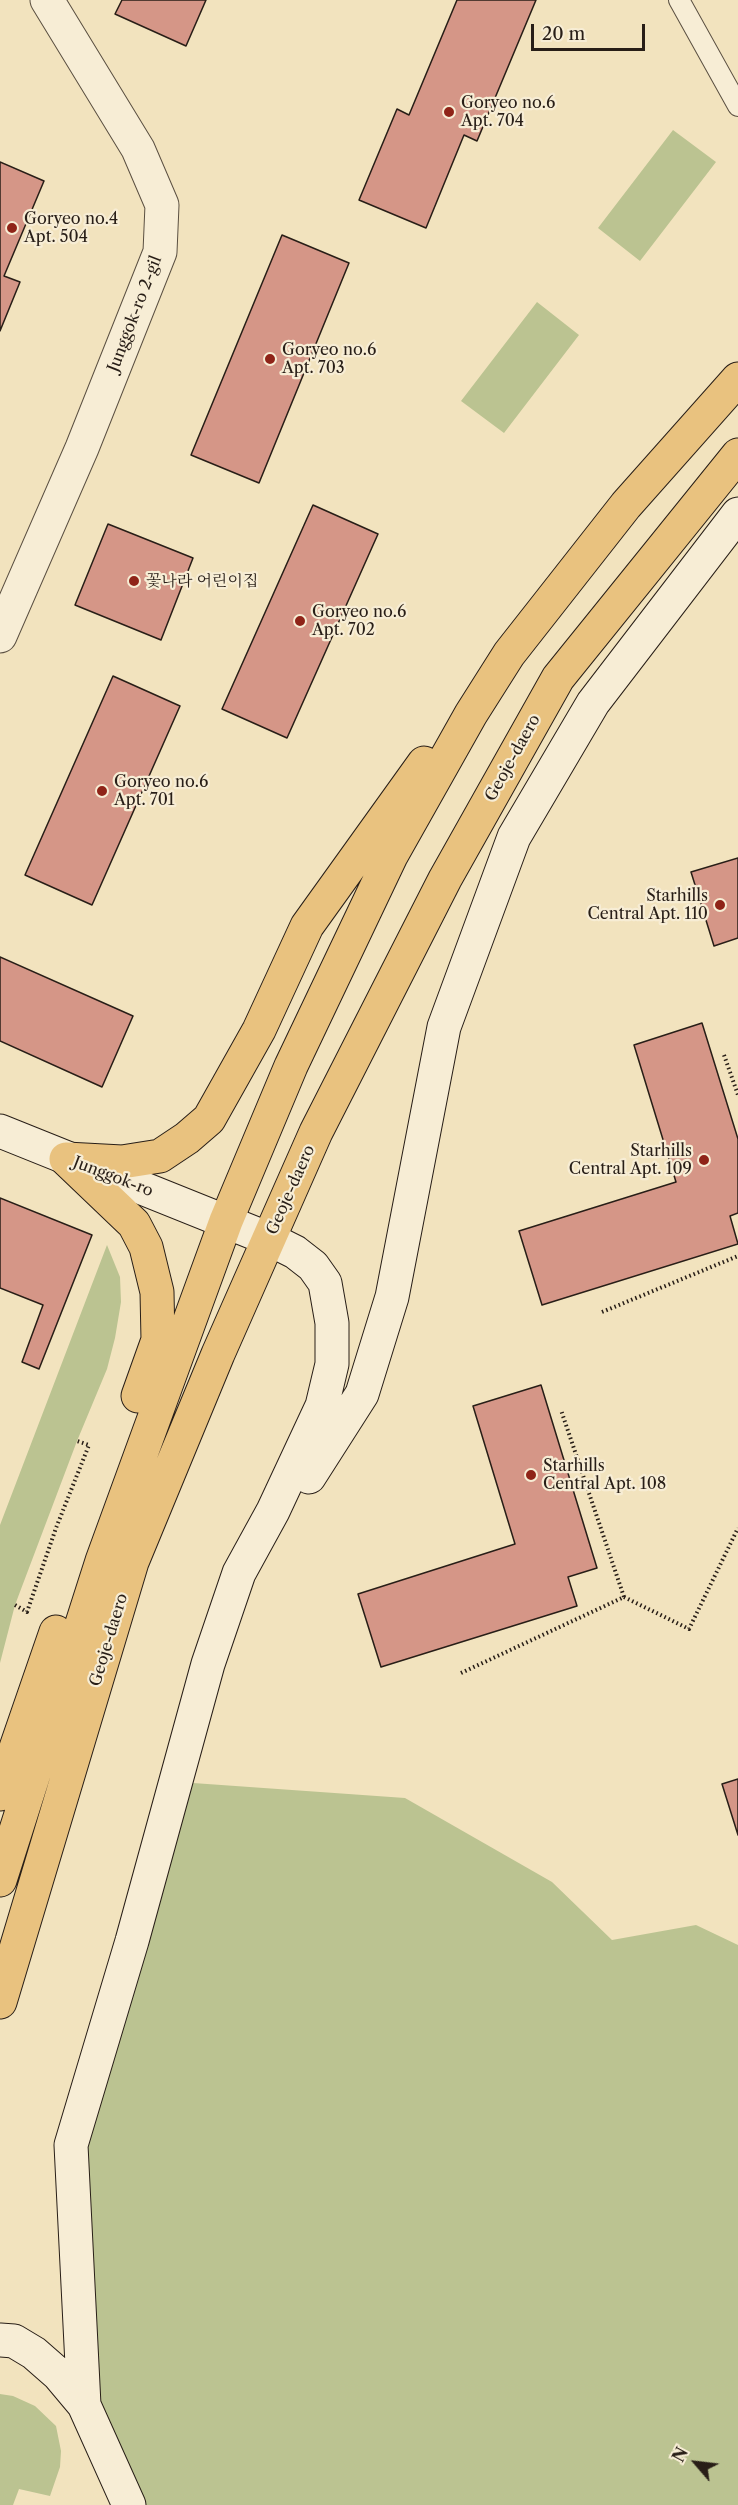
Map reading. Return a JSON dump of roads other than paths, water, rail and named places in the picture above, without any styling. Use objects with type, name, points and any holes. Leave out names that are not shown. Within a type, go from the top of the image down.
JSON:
[{"type":"main road","name":"Geoje-daero","points":[[0,1880],[102,1561],[226,1221],[291,1066],[391,856],[471,714],[509,654],[626,505],[738,379]]},
{"type":"main road","name":"Geoje-daero","points":[[0,2002],[132,1562],[316,1132],[416,934],[558,678],[738,455]]},
{"type":"main road","points":[[66,1159],[122,1162],[160,1156],[187,1138],[209,1119],[259,1030],[307,926],[418,770],[471,714]]},
{"type":"main road","points":[[0,1794],[158,1340],[157,1292],[142,1239],[134,1224],[66,1159]]},
{"type":"street","name":"Junggok-ro 2-gil","points":[[0,636],[82,448],[160,252],[162,205],[138,150],[47,0]]},
{"type":"street","points":[[84,2405],[71,2145],[132,1941],[208,1665],[239,1573],[298,1495],[362,1394],[392,1297],[444,1027],[514,837],[593,703],[738,514]]},
{"type":"street","name":"Junggok-ro","points":[[0,1131],[295,1251],[313,1266],[325,1283],[333,1323],[332,1364],[322,1406],[304,1449],[239,1573]]},
{"type":"street","points":[[0,2340],[14,2342],[33,2353],[58,2374],[84,2405],[129,2505]]},
{"type":"lane","points":[[679,0],[738,106]]},
{"type":"place","name":"Goryeo no.6 Apt. 704","points":[[449,112]]},
{"type":"place","name":"Goryeo no.4 Apt. 504","points":[[12,228]]},
{"type":"place","name":"Goryeo no.6 Apt. 703","points":[[270,359]]},
{"type":"place","name":"꽃나라 어린이집","points":[[134,581]]},
{"type":"place","name":"Goryeo no.6 Apt. 702","points":[[300,621]]},
{"type":"place","name":"Goryeo no.6 Apt. 701","points":[[102,791]]},
{"type":"place","name":"Starhills Central Apt. 110","points":[[720,905]]},
{"type":"place","name":"Starhills Central Apt. 109","points":[[704,1160]]},
{"type":"place","name":"Starhills Central Apt. 108","points":[[531,1475]]}]
